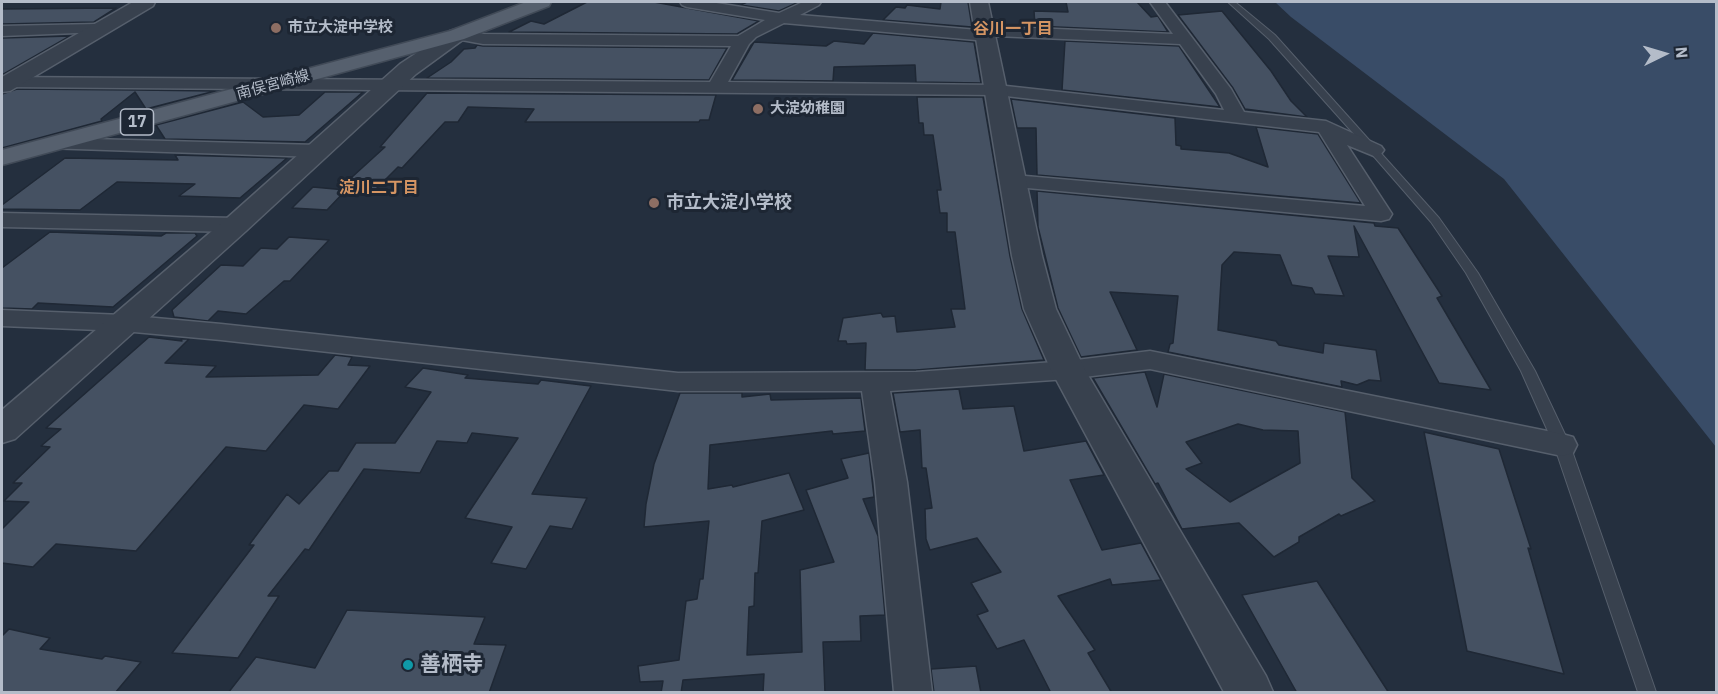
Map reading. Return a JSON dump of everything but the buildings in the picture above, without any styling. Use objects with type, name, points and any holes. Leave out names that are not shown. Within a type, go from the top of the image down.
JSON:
[{"type":"main road","name":"南俣宮崎線","points":[[2,158],[457,36],[542,2]]},
{"type":"street","points":[[3,84],[146,2]]},
{"type":"street","points":[[687,2],[777,18],[984,23],[1186,39]]},
{"type":"street","points":[[716,88],[742,41],[777,18],[814,2]]},
{"type":"street","points":[[1158,2],[1225,93],[1237,116]]},
{"type":"street","points":[[984,23],[1027,256],[1040,309],[1068,370],[1249,693]]},
{"type":"street","points":[[2,31],[96,29]]},
{"type":"street","points":[[2,429],[236,225],[390,86],[424,57],[457,36],[483,39],[742,41]]},
{"type":"street","points":[[3,84],[997,90],[1326,127],[1374,150]]},
{"type":"street","points":[[1014,181],[1381,214],[1326,127]]},
{"type":"street","points":[[53,144],[318,151]]},
{"type":"street","points":[[2,220],[236,225]]},
{"type":"street","points":[[2,318],[123,323],[678,382],[916,381],[1068,370],[1150,360],[1562,445]]},
{"type":"street","points":[[874,380],[891,482],[914,693]]},
{"type":"lane","points":[[1231,2],[1272,37],[1374,150],[1435,220],[1472,273],[1528,371],[1562,445],[1647,693]]},
{"type":"water","points":[[1275,2],[1716,2],[1716,447],[1504,179],[1291,17]]},
{"type":"place","name":"市立大淀中学校","points":[[276,28]]},
{"type":"place","name":"大淀幼稚園","points":[[758,109]]},
{"type":"place","name":"市立大淀小学校","points":[[654,203]]},
{"type":"place","name":"善栖寺","points":[[408,665]]},
{"type":"district","name":"谷川一丁目","points":[[1013,29]]},
{"type":"district","name":"淀川二丁目","points":[[379,188]]}]
